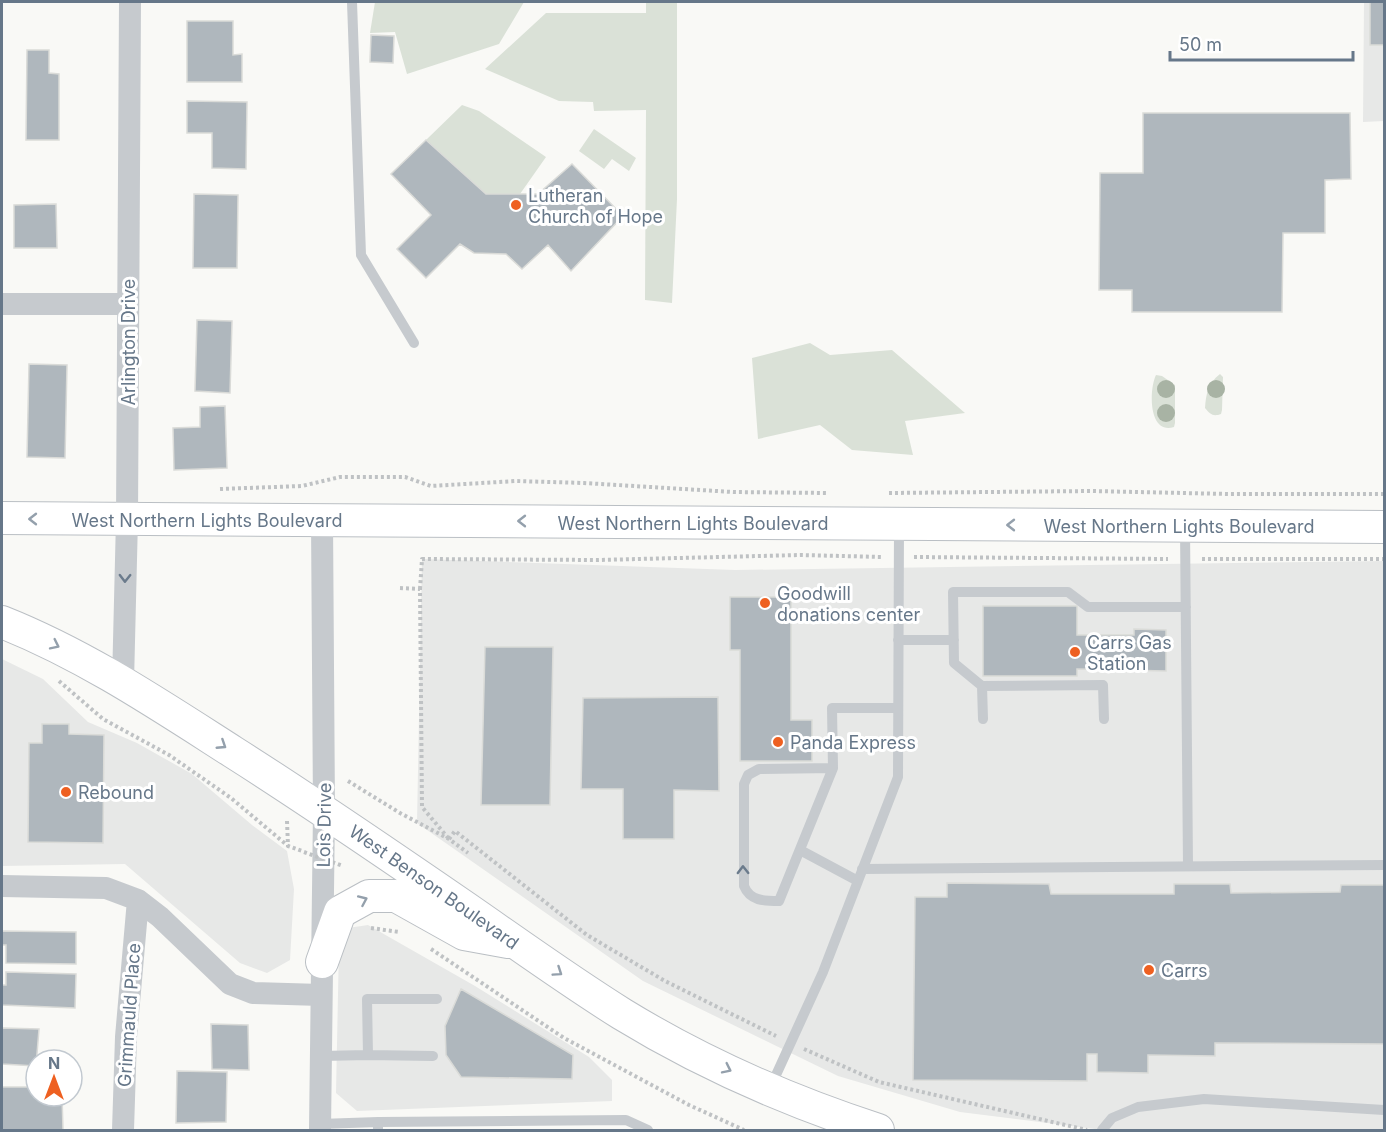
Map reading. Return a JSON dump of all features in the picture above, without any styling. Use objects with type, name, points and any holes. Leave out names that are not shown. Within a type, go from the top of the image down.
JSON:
[{"type":"main road","name":"West Northern Lights Boulevard","points":[[2,518],[1384,527]]},
{"type":"main road","name":"West Benson Boulevard","points":[[2,622],[82,658],[123,682],[324,811],[623,1015],[682,1048],[769,1089],[878,1131]]},
{"type":"main road","points":[[322,962],[340,912],[369,896],[396,896],[464,934],[517,943]]},
{"type":"street","name":"Arlington Drive","points":[[123,682],[127,519],[130,2]]},
{"type":"street","points":[[2,304],[128,303]]},
{"type":"street","name":"Lois Drive","points":[[320,1127],[324,811],[322,520]]},
{"type":"street","points":[[2,886],[106,888],[138,900],[160,917],[230,984],[253,993],[321,995]]},
{"type":"street","name":"Grimmauld Place","points":[[123,1131],[126,1037],[138,900]]},
{"type":"lane","points":[[352,2],[361,255],[414,343]]},
{"type":"lane","points":[[769,1089],[823,972],[898,777],[899,524]]},
{"type":"lane","points":[[1185,526],[1188,866]]},
{"type":"lane","points":[[1104,719],[1103,685],[982,686],[954,663],[953,592],[1068,592],[1089,607],[1186,607]]},
{"type":"lane","points":[[898,640],[954,640]]},
{"type":"lane","points":[[982,686],[983,719]]},
{"type":"lane","points":[[833,768],[759,770],[748,775],[744,784],[744,886],[746,893],[753,898],[779,901],[833,768],[832,708],[898,708]]},
{"type":"lane","points":[[800,850],[858,881]]},
{"type":"lane","points":[[862,869],[1384,865]]},
{"type":"lane","points":[[368,1055],[367,999],[437,999]]},
{"type":"lane","points":[[321,1056],[433,1056]]},
{"type":"lane","points":[[1102,1131],[1112,1118],[1138,1107],[1204,1099],[1384,1110]]},
{"type":"lane","points":[[320,1127],[626,1120],[648,1131]]},
{"type":"path","points":[[211,489],[302,486],[340,477],[405,477],[431,486],[527,482],[733,492],[832,493]]},
{"type":"path","points":[[888,494],[1091,491],[1384,494]]},
{"type":"path","points":[[400,588],[420,589],[422,807],[449,839]]},
{"type":"path","points":[[54,677],[103,719],[169,755],[231,798],[288,846]]},
{"type":"path","points":[[348,781],[400,813],[449,839],[468,853]]},
{"type":"path","points":[[449,839],[455,831],[597,940],[665,981],[790,1043],[879,1082],[1087,1131]]},
{"type":"path","points":[[304,852],[343,866]]},
{"type":"path","points":[[368,927],[401,932]]},
{"type":"path","points":[[436,953],[564,1038],[689,1105],[744,1131]]},
{"type":"shaded area","points":[[375,2],[524,2],[499,44],[407,74],[395,32],[370,33]]},
{"type":"shaded area","points":[[646,2],[677,2],[677,199],[672,303],[645,300],[646,110],[594,111],[593,102],[559,101],[485,69],[546,13],[646,13]]},
{"type":"shaded area","points":[[1364,2],[1384,2],[1384,121],[1363,122]]},
{"type":"shaded area","points":[[462,105],[479,111],[546,157],[520,194],[486,194],[426,140]]},
{"type":"shaded area","points":[[594,129],[636,158],[629,171],[612,159],[604,169],[579,151]]},
{"type":"shaded area","points":[[810,343],[830,355],[892,350],[965,413],[905,421],[913,455],[852,450],[820,425],[758,439],[752,358]]},
{"type":"shaded area","points":[[1220,374],[1223,377],[1222,410],[1221,414],[1214,415],[1205,408],[1206,398],[1210,385]]},
{"type":"shaded area","points":[[1156,375],[1162,376],[1175,385],[1174,427],[1165,428],[1155,418],[1152,390]]},
{"type":"shaded area","points":[[422,559],[735,570],[1384,561],[1384,1130],[1103,1130],[960,1112],[838,1076],[643,981],[417,823]]},
{"type":"shaded area","points":[[2,659],[43,679],[88,722],[137,743],[192,774],[252,825],[287,851],[294,889],[290,960],[267,973],[240,963],[125,864],[2,866]]},
{"type":"shaded area","points":[[368,925],[475,986],[589,1057],[612,1080],[612,1101],[357,1111],[336,1093],[339,946],[348,928]]},
{"type":"building","points":[[1370,2],[1384,2],[1384,45],[1370,45]]},
{"type":"building","points":[[187,21],[233,21],[233,55],[242,54],[242,82],[187,82]]},
{"type":"building","points":[[371,35],[394,36],[393,63],[370,62]]},
{"type":"building","points":[[27,50],[49,50],[49,73],[59,74],[59,140],[26,140]]},
{"type":"building","points":[[187,101],[247,102],[246,169],[212,168],[212,133],[187,133]]},
{"type":"building","points":[[1143,113],[1350,113],[1351,179],[1325,180],[1325,233],[1283,233],[1282,312],[1132,312],[1132,290],[1099,290],[1100,173],[1143,173]]},
{"type":"building","name":"Lutheran Church of Hope","points":[[426,140],[486,194],[538,194],[572,164],[623,216],[571,271],[548,245],[522,269],[506,254],[474,253],[460,244],[426,278],[397,249],[431,215],[391,174]]},
{"type":"building","points":[[194,194],[238,195],[237,268],[193,268]]},
{"type":"building","points":[[56,204],[57,248],[14,248],[14,205]]},
{"type":"building","points":[[197,320],[232,321],[230,393],[195,391]]},
{"type":"building","points":[[29,364],[67,365],[65,458],[27,457]]},
{"type":"building","points":[[225,406],[227,468],[174,470],[173,428],[200,427],[200,407]]},
{"type":"building","points":[[730,597],[791,597],[791,720],[812,720],[812,761],[740,761],[740,650],[730,650]]},
{"type":"building","name":"Carrs Gas Station","points":[[983,606],[1077,606],[1077,635],[1134,635],[1134,629],[1166,630],[1166,671],[1077,669],[1077,676],[983,676]]},
{"type":"building","points":[[485,647],[553,647],[550,805],[481,805]]},
{"type":"building","points":[[718,697],[719,791],[674,790],[674,839],[623,839],[623,789],[581,789],[583,698]]},
{"type":"building","name":"Rebound","points":[[42,724],[69,724],[69,734],[104,735],[103,843],[28,842],[29,743],[42,743]]},
{"type":"building","name":"Carrs","points":[[947,883],[1049,884],[1051,894],[1174,894],[1174,884],[1230,884],[1231,893],[1340,892],[1341,885],[1384,885],[1384,1044],[1215,1043],[1215,1056],[1148,1055],[1148,1073],[1097,1072],[1097,1054],[1087,1054],[1087,1081],[913,1080],[915,897],[947,897]]},
{"type":"building","points":[[2,931],[76,932],[76,964],[6,963],[6,945],[2,945]]},
{"type":"building","points":[[6,972],[76,974],[75,1008],[2,1005],[2,985],[6,985]]},
{"type":"building","points":[[461,989],[573,1055],[572,1079],[461,1077],[446,1055],[445,1026]]},
{"type":"building","points":[[211,1024],[248,1025],[249,1070],[212,1069]]},
{"type":"building","points":[[2,1028],[39,1029],[37,1048],[24,1048],[24,1065],[2,1064]]},
{"type":"building","points":[[177,1071],[227,1072],[226,1122],[176,1123]]},
{"type":"building","points":[[2,1087],[24,1087],[24,1108],[62,1108],[63,1130],[2,1130]]},
{"type":"place","name":"Lutheran Church of Hope","points":[[516,205]]},
{"type":"place","name":"Goodwill donations center","points":[[765,603]]},
{"type":"place","name":"Carrs Gas Station","points":[[1075,652]]},
{"type":"place","name":"Panda Express","points":[[778,742]]},
{"type":"place","name":"Rebound","points":[[66,792]]},
{"type":"place","name":"Carrs","points":[[1149,970]]}]
